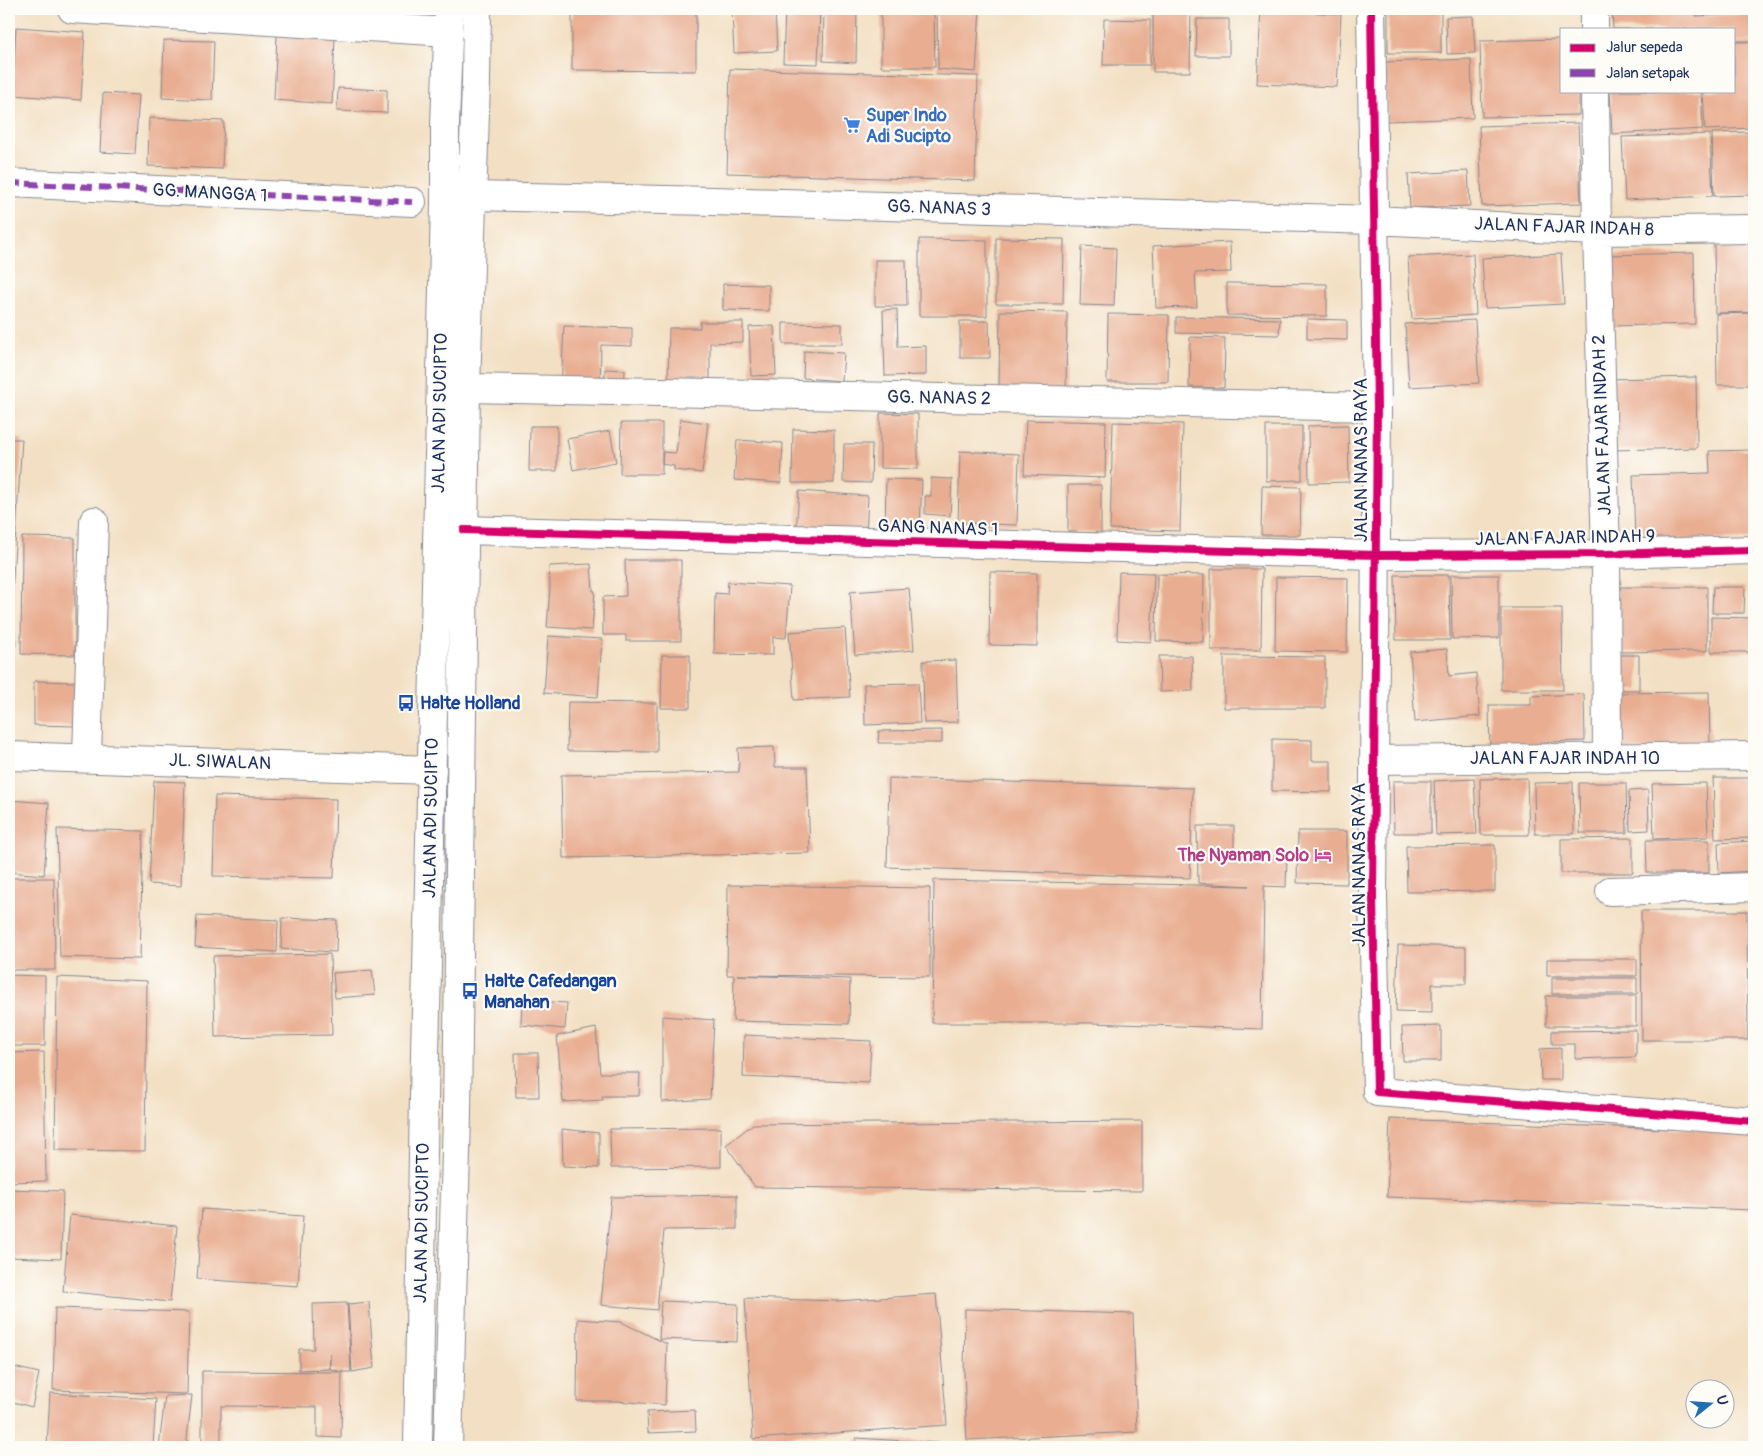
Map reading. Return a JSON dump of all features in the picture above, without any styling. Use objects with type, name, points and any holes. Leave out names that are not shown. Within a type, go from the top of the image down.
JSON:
[{"type":"main road","points":[[72,9],[449,20]]},
{"type":"main road","name":"JALAN ADI SUCIPTO","points":[[448,1447],[457,1095],[466,388],[477,9]]},
{"type":"main road","name":"JALAN NANAS RAYA","points":[[1371,9],[1377,408],[1373,898],[1377,1092],[1754,1122]]},
{"type":"main road","points":[[1594,9],[1594,28]]},
{"type":"main road","name":"JALAN ADI SUCIPTO","points":[[418,1447],[445,213],[445,126],[449,20]]},
{"type":"main road","name":"JALAN FAJAR INDAH 2","points":[[1595,92],[1606,554],[1607,758]]},
{"type":"main road","name":"GG. MANGGA 1","points":[[9,183],[412,202]]},
{"type":"main road","name":"GG. NANAS 3","points":[[472,196],[1373,220]]},
{"type":"main road","name":"JALAN FAJAR INDAH 8","points":[[1373,220],[1597,231],[1754,229]]},
{"type":"main road","name":"GG. NANAS 2","points":[[466,388],[1377,408]]},
{"type":"main road","points":[[87,758],[94,521]]},
{"type":"main road","name":"GANG NANAS 1","points":[[464,530],[1377,555]]},
{"type":"main road","name":"JALAN FAJAR INDAH 9","points":[[1377,555],[1606,554],[1754,550]]},
{"type":"main road","name":"JL. SIWALAN","points":[[9,756],[432,770]]},
{"type":"main road","name":"JALAN FAJAR INDAH 10","points":[[1375,760],[1754,756]]},
{"type":"main road","points":[[1610,891],[1754,887]]},
{"type":"building","points":[[572,9],[696,9],[696,71],[572,70]]},
{"type":"building","points":[[732,9],[775,9],[777,51],[734,53]]},
{"type":"building","points":[[785,9],[820,9],[818,64],[783,63]]},
{"type":"building","points":[[824,9],[857,10],[856,63],[823,61]]},
{"type":"building","points":[[881,9],[934,9],[935,67],[881,67]]},
{"type":"building","points":[[937,9],[980,9],[976,72],[938,69]]},
{"type":"building","points":[[1153,9],[1191,9],[1190,72],[1153,72]]},
{"type":"building","points":[[1388,9],[1441,9],[1441,53],[1388,53]]},
{"type":"building","points":[[1612,9],[1696,9],[1696,16],[1754,14],[1754,41],[1736,41],[1736,28],[1613,28]]},
{"type":"building","points":[[1261,10],[1341,14],[1337,87],[1257,84]]},
{"type":"building","points":[[1473,16],[1475,53],[1447,54],[1446,17]]},
{"type":"building","points":[[1104,19],[1150,20],[1150,65],[1103,65]]},
{"type":"building","points":[[1197,19],[1229,19],[1229,56],[1196,56]]},
{"type":"building","points":[[16,27],[85,32],[81,100],[12,95]]},
{"type":"building","points":[[277,35],[335,38],[332,104],[274,100]]},
{"type":"building","points":[[1560,39],[1560,92],[1579,92],[1579,115],[1482,117],[1480,41]]},
{"type":"building","points":[[164,40],[214,41],[212,100],[162,98]]},
{"type":"building","points":[[1736,42],[1754,42],[1754,128],[1705,130],[1703,92],[1736,92]]},
{"type":"building","points":[[1471,59],[1473,118],[1387,121],[1385,62]]},
{"type":"building","name":"Super Indo Adi Sucipto","points":[[730,69],[978,76],[975,181],[727,173]]},
{"type":"building","points":[[338,88],[387,90],[387,113],[337,111]]},
{"type":"building","points":[[1610,92],[1701,92],[1703,129],[1612,134]]},
{"type":"building","points":[[103,93],[139,95],[135,154],[100,152]]},
{"type":"building","points":[[149,118],[224,121],[222,169],[148,166]]},
{"type":"building","points":[[1578,123],[1581,203],[1482,206],[1479,126]]},
{"type":"building","points":[[1754,132],[1754,195],[1714,196],[1712,133]]},
{"type":"building","points":[[1710,134],[1713,196],[1625,200],[1622,137]]},
{"type":"building","points":[[1468,171],[1470,206],[1410,208],[1408,174]]},
{"type":"building","points":[[996,238],[1064,239],[1063,304],[996,304]]},
{"type":"building","points":[[919,239],[987,240],[987,316],[919,316]]},
{"type":"building","points":[[1754,241],[1754,312],[1715,313],[1714,242]]},
{"type":"building","points":[[1230,242],[1231,272],[1195,273],[1197,307],[1156,308],[1153,246]]},
{"type":"building","points":[[1082,246],[1116,248],[1114,306],[1080,305]]},
{"type":"building","points":[[1694,253],[1695,324],[1609,326],[1607,255]]},
{"type":"building","points":[[1473,254],[1476,315],[1412,319],[1408,257]]},
{"type":"building","points":[[1561,254],[1564,304],[1485,308],[1482,258]]},
{"type":"building","points":[[875,260],[906,260],[907,306],[875,306]]},
{"type":"building","points":[[1227,283],[1327,284],[1327,316],[1227,315]]},
{"type":"building","points":[[723,284],[769,285],[769,311],[723,310]]},
{"type":"building","points":[[897,309],[898,347],[926,346],[926,375],[885,376],[883,310]]},
{"type":"building","points":[[1000,311],[1067,312],[1066,390],[999,389]]},
{"type":"building","points":[[1754,313],[1754,385],[1717,385],[1716,314]]},
{"type":"building","points":[[1108,314],[1169,315],[1168,382],[1107,382]]},
{"type":"building","points":[[1176,317],[1280,319],[1279,335],[1176,333]]},
{"type":"building","points":[[1307,319],[1347,320],[1347,340],[1307,339]]},
{"type":"building","points":[[1475,320],[1479,383],[1409,387],[1405,324]]},
{"type":"building","points":[[960,321],[989,321],[990,358],[960,358]]},
{"type":"building","points":[[700,322],[743,322],[743,342],[710,343],[710,383],[668,382],[669,328],[700,328]]},
{"type":"building","points":[[783,323],[842,324],[842,344],[783,344]]},
{"type":"building","points":[[564,326],[632,328],[632,346],[601,345],[600,389],[561,388]]},
{"type":"building","points":[[774,326],[776,375],[751,376],[749,327]]},
{"type":"building","points":[[1190,337],[1225,338],[1224,388],[1189,387]]},
{"type":"building","points":[[804,351],[844,353],[842,381],[803,378]]},
{"type":"building","points":[[605,369],[625,370],[624,391],[604,389]]},
{"type":"building","points":[[1696,377],[1697,448],[1611,450],[1609,379]]},
{"type":"building","points":[[880,413],[918,414],[918,469],[880,468]]},
{"type":"building","points":[[680,419],[708,423],[702,473],[674,470],[674,466],[662,464],[663,452],[676,453]]},
{"type":"building","points":[[1026,420],[1106,422],[1105,478],[1024,475]]},
{"type":"building","points":[[1113,422],[1183,424],[1180,531],[1110,529]]},
{"type":"building","points":[[621,423],[662,423],[662,474],[620,474]]},
{"type":"building","points":[[1348,425],[1349,482],[1309,483],[1308,426]]},
{"type":"building","points":[[530,426],[557,426],[557,471],[529,471]]},
{"type":"building","points":[[1266,426],[1302,426],[1302,480],[1266,481]]},
{"type":"building","points":[[793,429],[834,430],[834,483],[792,483]]},
{"type":"building","points":[[610,431],[616,462],[573,470],[567,439]]},
{"type":"building","points":[[9,439],[22,439],[12,592],[15,647],[9,647]]},
{"type":"building","points":[[737,440],[783,443],[781,483],[734,480]]},
{"type":"building","points":[[844,444],[872,444],[871,483],[843,482]]},
{"type":"building","points":[[1754,450],[1754,539],[1635,541],[1633,475],[1710,473],[1709,451]]},
{"type":"building","points":[[960,451],[1019,454],[1017,525],[958,523]]},
{"type":"building","points":[[931,478],[952,479],[950,516],[925,514],[925,496],[931,496]]},
{"type":"building","points":[[886,479],[922,480],[920,529],[885,528]]},
{"type":"building","points":[[1068,485],[1101,485],[1101,533],[1068,532]]},
{"type":"building","points":[[1262,486],[1301,487],[1300,535],[1261,535]]},
{"type":"building","points":[[799,491],[868,496],[866,536],[796,532]]},
{"type":"building","points":[[22,537],[75,538],[75,655],[21,654]]},
{"type":"building","points":[[625,560],[681,560],[681,641],[626,641],[626,635],[603,635],[603,597],[626,596]]},
{"type":"building","points":[[591,564],[593,591],[595,591],[592,630],[547,627],[550,586],[549,566]]},
{"type":"building","points":[[1211,569],[1262,569],[1261,650],[1211,650]]},
{"type":"building","points":[[990,572],[1037,573],[1037,646],[989,645]]},
{"type":"building","points":[[1119,572],[1154,573],[1151,642],[1117,640]]},
{"type":"building","points":[[1157,574],[1204,575],[1203,642],[1156,641]]},
{"type":"building","points":[[1395,575],[1449,575],[1450,640],[1396,640]]},
{"type":"building","points":[[1451,575],[1499,575],[1499,638],[1452,639]]},
{"type":"building","points":[[1276,577],[1348,578],[1347,652],[1275,651]]},
{"type":"building","points":[[728,582],[790,586],[786,638],[773,637],[773,655],[714,654],[715,593],[727,594]]},
{"type":"building","points":[[1618,587],[1707,587],[1707,651],[1618,652]]},
{"type":"building","points":[[1713,587],[1745,587],[1744,613],[1712,613]]},
{"type":"building","points":[[909,588],[914,650],[855,655],[850,592]]},
{"type":"building","points":[[1501,608],[1562,608],[1563,690],[1501,690]]},
{"type":"building","points":[[1711,617],[1754,618],[1754,652],[1711,652]]},
{"type":"building","points":[[845,628],[850,697],[794,700],[789,632]]},
{"type":"building","points":[[548,636],[602,639],[598,697],[544,693]]},
{"type":"building","points":[[1447,649],[1449,676],[1476,673],[1480,716],[1415,722],[1410,652]]},
{"type":"building","points":[[662,655],[690,655],[690,708],[661,708]]},
{"type":"building","points":[[1617,655],[1639,655],[1639,690],[1616,690]]},
{"type":"building","points":[[1159,656],[1192,656],[1193,691],[1160,692]]},
{"type":"building","points":[[1224,656],[1325,657],[1325,708],[1224,708]]},
{"type":"building","points":[[956,660],[958,722],[924,723],[923,661]]},
{"type":"building","points":[[34,681],[77,682],[76,726],[34,725]]},
{"type":"building","points":[[918,683],[920,723],[865,725],[864,684]]},
{"type":"building","points":[[1709,692],[1710,749],[1616,750],[1615,693]]},
{"type":"building","points":[[1584,694],[1585,741],[1540,742],[1540,752],[1490,753],[1489,705],[1531,705],[1531,696]]},
{"type":"building","points":[[568,702],[657,703],[657,752],[567,751]]},
{"type":"building","points":[[942,730],[942,743],[878,743],[879,731]]},
{"type":"building","points":[[1272,739],[1312,740],[1312,761],[1331,761],[1331,792],[1272,791]]},
{"type":"building","points":[[774,747],[775,767],[807,767],[810,853],[563,858],[561,775],[739,772],[738,748]]},
{"type":"building","points":[[889,778],[1193,788],[1190,878],[887,867]]},
{"type":"building","points":[[1527,778],[1529,835],[1481,835],[1480,779]]},
{"type":"building","points":[[1713,778],[1754,778],[1754,838],[1715,839]]},
{"type":"building","points":[[1474,779],[1477,834],[1436,835],[1434,781]]},
{"type":"building","points":[[154,781],[185,782],[181,886],[149,884]]},
{"type":"building","points":[[1393,781],[1431,781],[1431,833],[1394,833]]},
{"type":"building","points":[[1573,782],[1574,834],[1535,834],[1534,783]]},
{"type":"building","points":[[1579,783],[1626,783],[1627,833],[1580,833]]},
{"type":"building","points":[[1706,783],[1708,837],[1654,839],[1652,784]]},
{"type":"building","points":[[1648,790],[1649,830],[1630,831],[1629,791]]},
{"type":"building","points":[[215,796],[336,799],[334,878],[213,876]]},
{"type":"building","points":[[10,800],[49,803],[44,875],[9,872]]},
{"type":"building","points":[[1197,826],[1234,826],[1234,857],[1287,859],[1286,887],[1264,886],[1262,1029],[1092,1023],[932,1023],[934,880],[1249,886],[1198,883]]},
{"type":"building","points":[[57,829],[143,831],[140,959],[60,957]]},
{"type":"building","points":[[1298,831],[1347,831],[1347,884],[1297,883]]},
{"type":"building","points":[[1633,838],[1633,873],[1561,873],[1561,839]]},
{"type":"building","points":[[1646,840],[1709,840],[1709,873],[1647,873]]},
{"type":"building","points":[[1754,841],[1754,871],[1719,873],[1718,843]]},
{"type":"building","points":[[1495,845],[1495,891],[1407,892],[1406,846]]},
{"type":"building","points":[[9,878],[54,878],[55,970],[9,970]]},
{"type":"building","points":[[728,885],[930,888],[930,977],[737,975],[850,979],[849,1024],[733,1021],[734,975],[727,975]]},
{"type":"building","points":[[1641,911],[1747,911],[1748,1040],[1642,1040]]},
{"type":"building","points":[[197,916],[278,920],[277,952],[195,947]]},
{"type":"building","points":[[282,918],[337,920],[336,952],[281,949]]},
{"type":"building","points":[[1398,945],[1466,947],[1466,984],[1432,984],[1432,1013],[1396,1012]]},
{"type":"building","points":[[330,954],[332,1035],[215,1037],[213,956]]},
{"type":"building","points":[[1547,959],[1637,959],[1637,976],[1547,976]]},
{"type":"building","points":[[372,970],[375,995],[335,998],[333,973]]},
{"type":"building","points":[[9,975],[45,976],[45,1046],[9,1046]]},
{"type":"building","points":[[57,977],[147,981],[145,1151],[55,1150]]},
{"type":"building","points":[[1552,978],[1637,978],[1637,994],[1552,994]]},
{"type":"building","points":[[1546,996],[1636,996],[1636,1026],[1546,1026]]},
{"type":"building","points":[[522,1000],[567,1003],[565,1029],[521,1025]]},
{"type":"building","points":[[662,1016],[714,1020],[710,1099],[662,1102]]},
{"type":"building","points":[[1441,1026],[1441,1061],[1403,1061],[1402,1027]]},
{"type":"building","points":[[596,1028],[600,1073],[640,1073],[639,1096],[602,1096],[603,1100],[563,1102],[557,1036]]},
{"type":"building","points":[[1636,1030],[1636,1057],[1575,1059],[1575,1044],[1552,1044],[1552,1031]]},
{"type":"building","points":[[744,1035],[871,1041],[869,1083],[743,1077]]},
{"type":"building","points":[[1561,1048],[1561,1080],[1541,1080],[1540,1049]]},
{"type":"building","points":[[44,1052],[46,1181],[9,1182],[9,1053]]},
{"type":"building","points":[[515,1053],[538,1053],[539,1097],[516,1097]]},
{"type":"building","points":[[1390,1119],[1754,1132],[1754,1210],[1387,1197]]},
{"type":"building","points":[[1142,1121],[1142,1191],[755,1187],[726,1145],[753,1124]]},
{"type":"building","points":[[721,1128],[721,1167],[611,1168],[610,1129]]},
{"type":"building","points":[[562,1129],[599,1133],[599,1168],[563,1166]]},
{"type":"building","points":[[9,1189],[63,1191],[61,1259],[9,1257]]},
{"type":"building","points":[[737,1195],[737,1229],[664,1230],[657,1310],[601,1305],[611,1197]]},
{"type":"building","points":[[202,1209],[303,1216],[298,1286],[197,1279]]},
{"type":"building","points":[[70,1215],[177,1226],[170,1302],[63,1291]]},
{"type":"building","points":[[936,1294],[947,1425],[753,1439],[745,1298],[838,1301]]},
{"type":"building","points":[[661,1301],[738,1304],[737,1342],[659,1339]]},
{"type":"building","points":[[369,1302],[374,1368],[352,1372],[348,1304]]},
{"type":"building","points":[[347,1303],[351,1372],[330,1369],[330,1353],[329,1369],[299,1370],[299,1349],[314,1349],[313,1304]]},
{"type":"building","points":[[55,1308],[189,1312],[187,1394],[53,1390]]},
{"type":"building","points":[[965,1309],[1133,1314],[1137,1432],[967,1440],[964,1372]]},
{"type":"building","points":[[578,1319],[621,1322],[667,1344],[665,1405],[616,1401],[577,1401]]},
{"type":"building","points":[[9,1366],[39,1373],[32,1407],[9,1401]]},
{"type":"building","points":[[202,1371],[342,1372],[341,1438],[317,1437],[317,1407],[221,1406],[221,1443],[202,1443]]},
{"type":"building","points":[[50,1393],[156,1399],[153,1447],[47,1447]]},
{"type":"building","points":[[192,1395],[186,1447],[159,1447],[165,1396]]},
{"type":"building","points":[[695,1410],[696,1431],[648,1433],[647,1412]]},
{"type":"building","points":[[856,1438],[939,1443],[938,1447],[856,1447]]},
{"type":"building","points":[[220,1445],[283,1445],[283,1447],[220,1447]]},
{"type":"marked path","points":[[9,183],[412,202]]},
{"type":"cycle path","points":[[1371,9],[1377,407],[1373,898],[1377,1092],[1754,1121]]},
{"type":"cycle path","points":[[464,530],[1377,555],[1606,554],[1754,550]]},
{"type":"place","name":"Super Indo Adi Sucipto","points":[[852,125]]},
{"type":"place","name":"Halte Holland","points":[[406,703]]},
{"type":"place","name":"The Nyaman Solo","points":[[1323,855]]},
{"type":"place","name":"Halte Cafedangan Manahan","points":[[470,991]]}]
